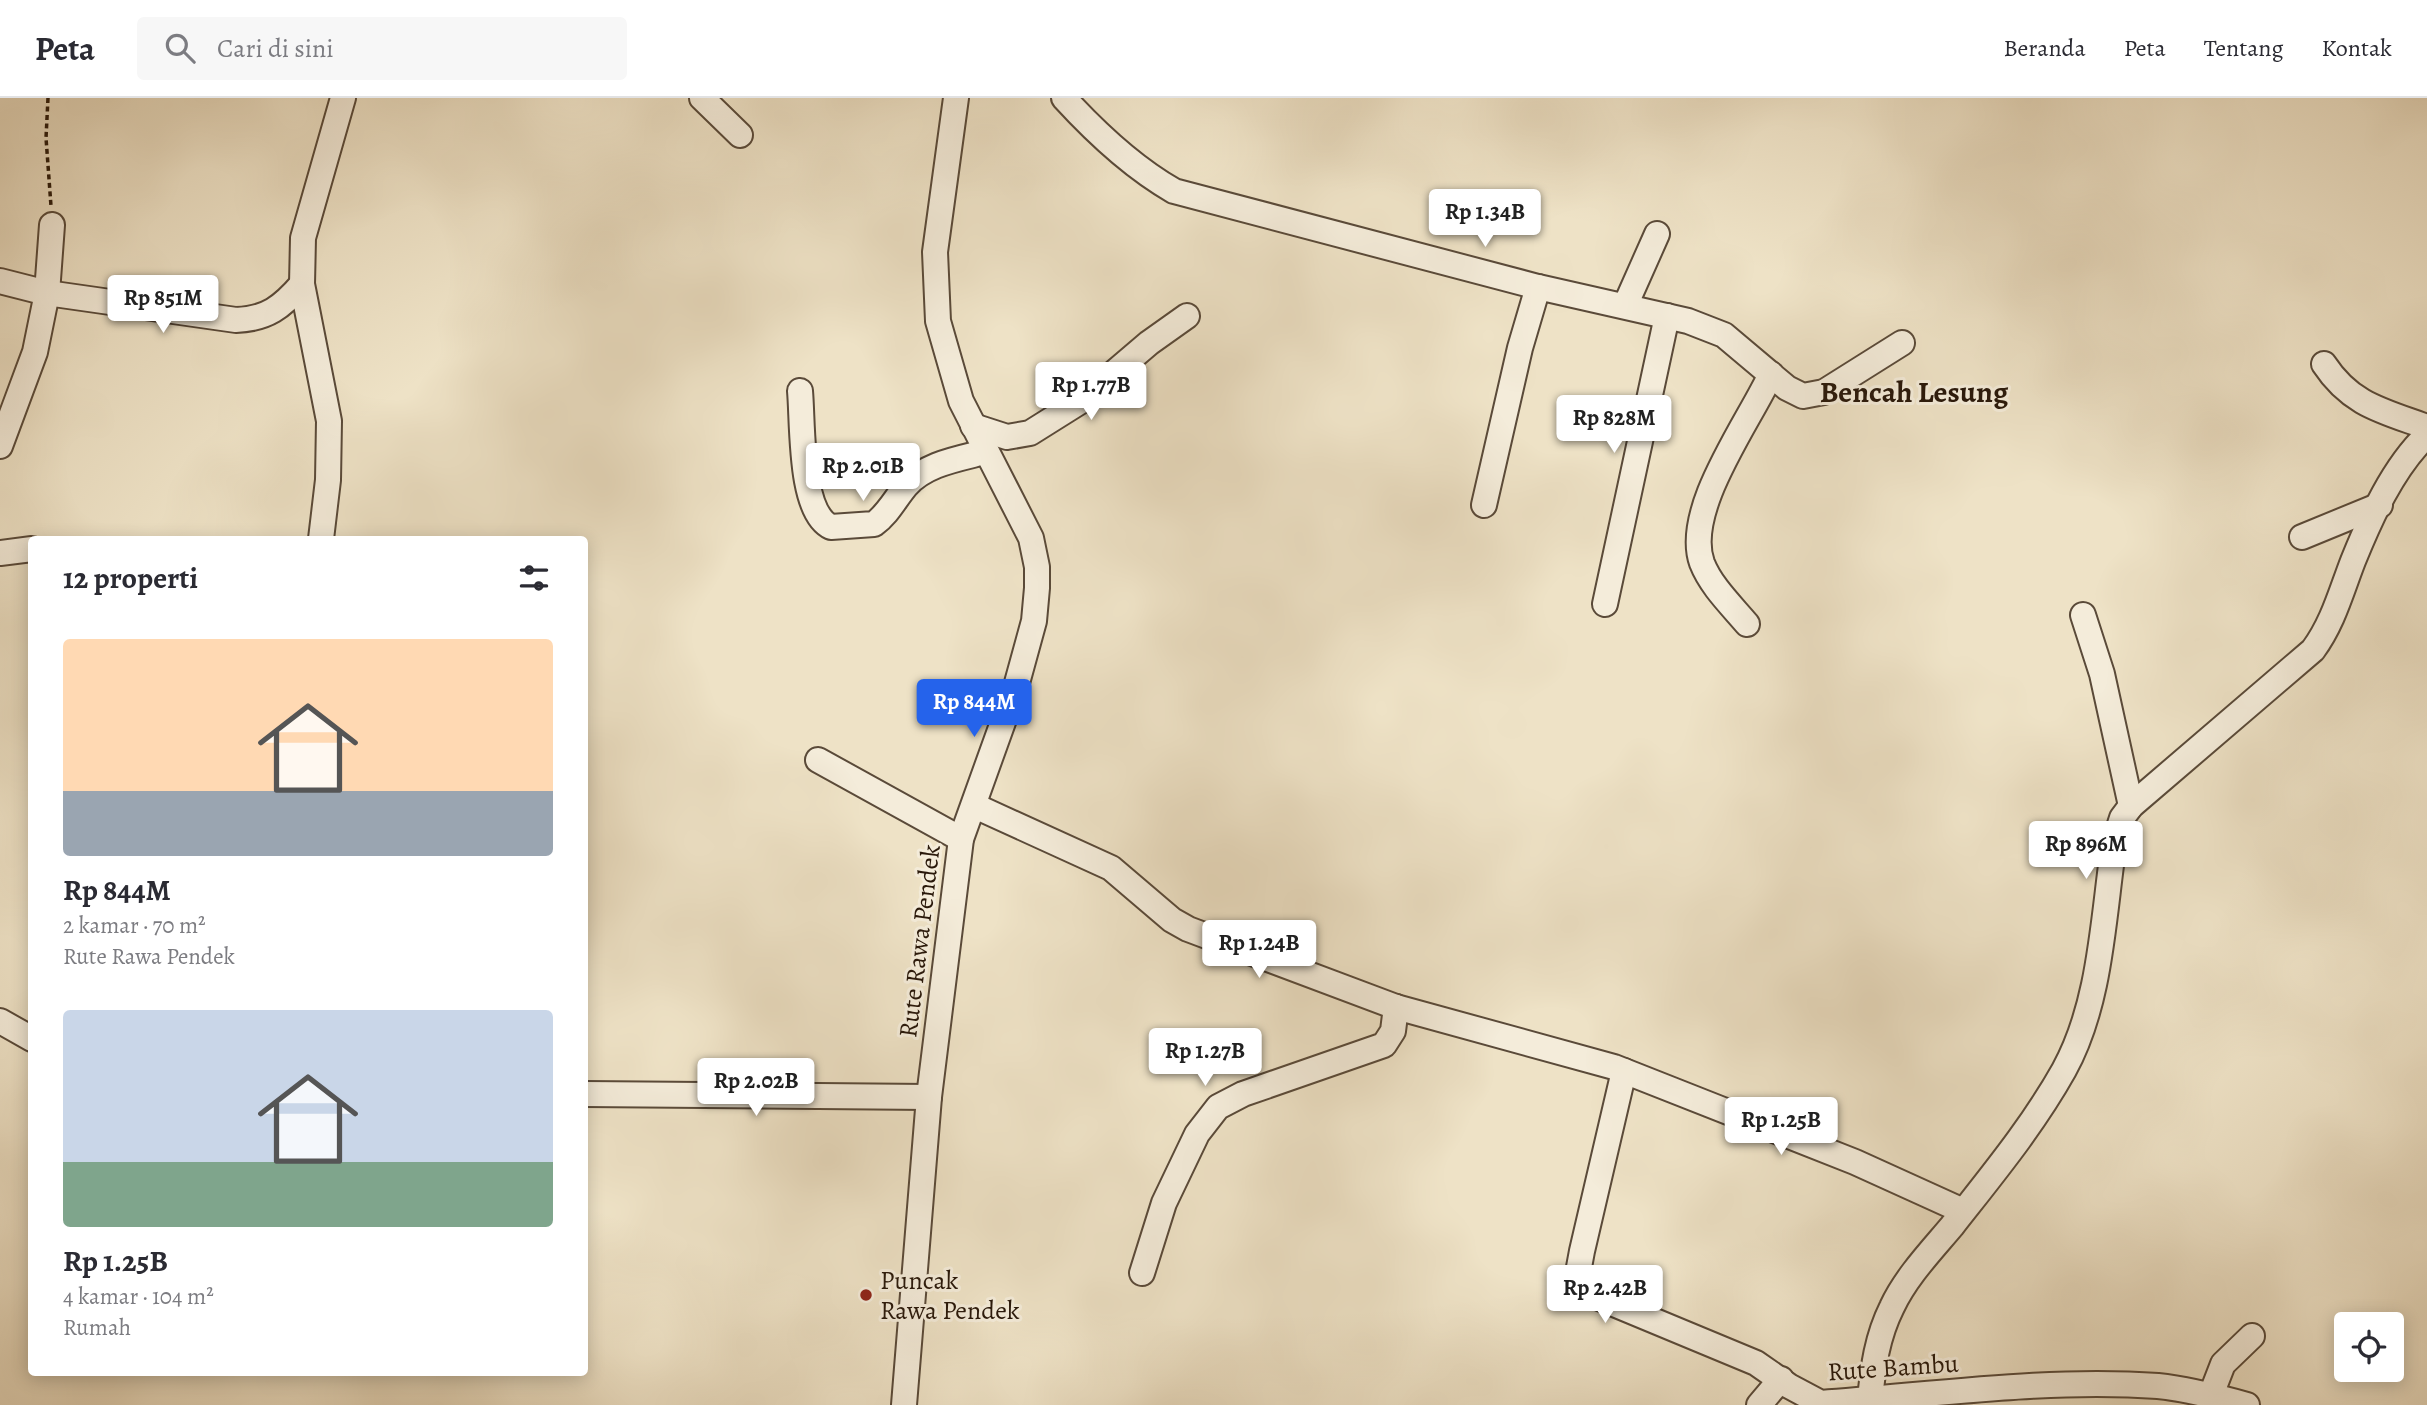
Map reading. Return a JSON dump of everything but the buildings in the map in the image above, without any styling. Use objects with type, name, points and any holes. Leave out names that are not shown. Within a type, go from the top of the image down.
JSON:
[{"type":"street","points":[[321,536],[328,480],[329,421],[302,284],[303,238],[343,98]]},
{"type":"street","points":[[702,98],[740,135]]},
{"type":"street","name":"Rute Rawa Pendek","points":[[904,1405],[929,1097],[961,839],[1017,683],[1034,621],[1037,588],[1034,551],[1026,525],[985,452],[945,353],[935,291],[938,218],[956,98]]},
{"type":"street","points":[[1064,98],[1110,145],[1152,179],[1174,191],[1538,287],[1667,316],[1724,335],[1798,395],[1816,396],[1902,343]]},
{"type":"street","points":[[0,445],[32,366],[47,293],[52,225]]},
{"type":"street","points":[[1625,306],[1657,234]]},
{"type":"street","points":[[0,281],[47,293],[236,320],[260,318],[275,311],[302,284]]},
{"type":"street","points":[[1483,505],[1520,348],[1538,287]]},
{"type":"street","points":[[973,426],[1007,438],[1030,433],[1081,401],[1149,343],[1187,316]]},
{"type":"street","points":[[1605,604],[1667,316]]},
{"type":"street","points":[[2324,364],[2335,381],[2363,404],[2427,427]]},
{"type":"street","points":[[1747,624],[1710,578],[1698,544],[1705,502],[1714,481],[1772,374]]},
{"type":"street","points":[[800,391],[810,499],[817,516],[831,527],[874,524],[908,484],[923,472],[949,461],[985,452]]},
{"type":"street","points":[[1870,1400],[1877,1346],[1892,1306],[1963,1211],[2006,1160],[2038,1113],[2077,1043],[2092,996],[2114,843],[2122,818],[2131,806],[2313,650],[2328,627],[2354,558],[2380,505],[2415,447],[2427,435]]},
{"type":"street","points":[[2302,537],[2380,505]]},
{"type":"street","points":[[0,553],[28,550]]},
{"type":"street","points":[[2083,615],[2102,674],[2131,806]]},
{"type":"street","points":[[818,760],[961,839]]},
{"type":"street","points":[[975,806],[1111,868],[1166,915],[1188,929],[1396,1007],[1619,1069],[1856,1162],[1963,1211]]},
{"type":"street","points":[[1142,1273],[1164,1203],[1197,1134],[1213,1111],[1243,1094],[1384,1045],[1393,1031],[1396,1007]]},
{"type":"street","points":[[0,1021],[28,1037]]},
{"type":"street","name":"Rute Bambu","points":[[1619,1069],[1581,1251],[1579,1284],[1585,1292],[1756,1363],[1821,1404],[2059,1385],[2159,1386],[2211,1395],[2247,1405]]},
{"type":"street","points":[[588,1094],[929,1097]]},
{"type":"street","points":[[2211,1395],[2223,1364],[2252,1336]]},
{"type":"street","points":[[1759,1405],[1780,1379]]},
{"type":"path","points":[[48,98],[46,138],[52,225]]},
{"type":"place","name":"Puncak Rawa Pendek","points":[[866,1295]]},
{"type":"district","name":"Bencah Lesung","points":[[1914,392]]}]
